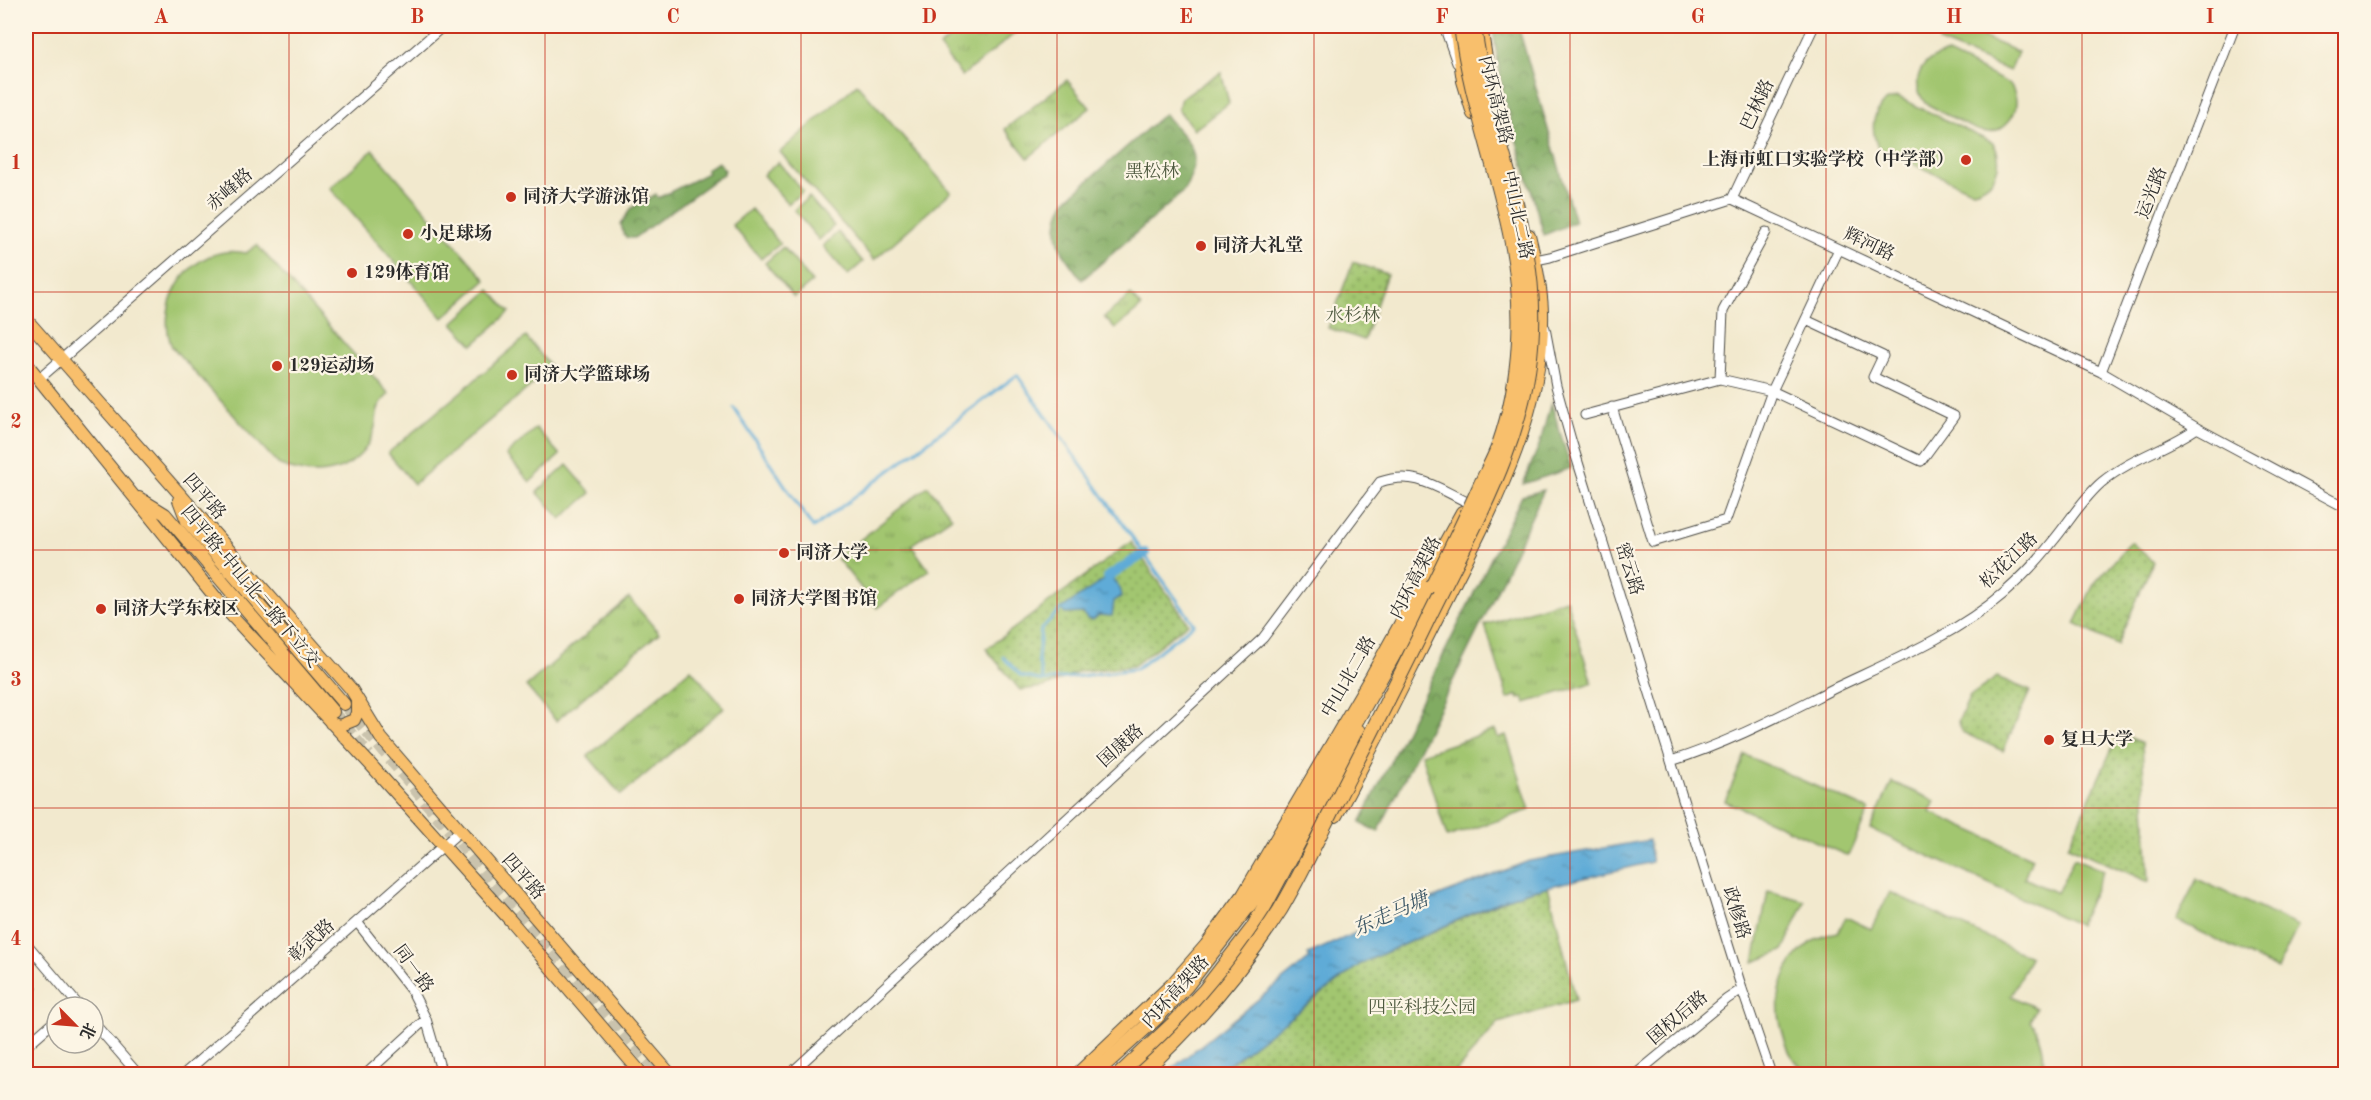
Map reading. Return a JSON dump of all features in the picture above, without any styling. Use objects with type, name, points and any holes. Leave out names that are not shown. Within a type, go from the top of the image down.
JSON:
[{"type":"highway","name":"内环高架路","points":[[1122,1074],[1205,990],[1253,928],[1336,775],[1455,542],[1499,445],[1512,392],[1518,352],[1518,283],[1512,239],[1472,87],[1461,26]]},
{"type":"highway","name":"内环高架路","points":[[1140,1074],[1200,1016],[1228,982],[1280,909],[1466,544],[1512,441],[1523,402],[1530,362],[1533,308],[1530,266],[1524,231],[1482,80],[1474,26]]},
{"type":"highway","points":[[1094,1074],[1157,1017],[1186,986],[1235,926],[1283,850],[1432,585]]},
{"type":"main road","name":"中山北二路","points":[[1077,1074],[1172,984],[1206,945],[1244,894],[1372,675],[1467,502],[1495,445],[1508,393],[1514,352],[1515,324],[1500,206],[1463,81],[1455,26]]},
{"type":"main road","name":"中山北二路","points":[[1122,1074],[1176,1027],[1237,966],[1296,889],[1345,799],[1490,513],[1513,457],[1535,378],[1542,312],[1536,261],[1488,76],[1481,26]]},
{"type":"main road","name":"四平路","points":[[26,319],[357,697],[381,738],[670,1074]]},
{"type":"main road","points":[[26,363],[39,379]]},
{"type":"main road","name":"四平路-中山北二路下立交","points":[[39,379],[132,495],[165,514],[332,717]]},
{"type":"main road","name":"四平路-中山北二路下立交","points":[[177,493],[187,521],[344,704]]},
{"type":"main road","points":[[332,717],[339,726],[354,720],[357,713],[357,697]]},
{"type":"main road","points":[[332,717],[642,1074]]},
{"type":"street","name":"赤峰路","points":[[39,379],[443,26]]},
{"type":"street","points":[[1444,26],[1463,81]]},
{"type":"street","name":"巴林路","points":[[1732,199],[1814,26]]},
{"type":"street","name":"运光路","points":[[2101,372],[2235,26]]},
{"type":"street","points":[[1509,264],[1536,261],[1732,199]]},
{"type":"street","name":"辉河路","points":[[1732,199],[2101,372],[2197,428]]},
{"type":"street","points":[[1720,379],[1723,311],[1766,232]]},
{"type":"street","points":[[1612,407],[1653,542],[1726,520],[1772,391],[1839,249]]},
{"type":"street","name":"密云路","points":[[1542,312],[1556,386],[1671,761]]},
{"type":"street","points":[[1585,415],[1720,379],[1772,391],[1922,461],[1954,416],[1873,377],[1882,356],[1806,320]]},
{"type":"street","points":[[1535,378],[1540,374],[1546,374],[1556,386]]},
{"type":"street","points":[[2197,428],[2346,508]]},
{"type":"street","name":"松花江路","points":[[1671,761],[1701,752],[1761,725],[1938,638],[1968,620],[2028,571],[2101,483],[2122,468],[2173,443],[2197,428]]},
{"type":"street","name":"国康路","points":[[790,1074],[1263,638],[1380,482],[1394,477],[1419,479],[1467,502]]},
{"type":"street","name":"政修路","points":[[1671,761],[1771,1074]]},
{"type":"street","name":"彰武路","points":[[184,1074],[460,831]]},
{"type":"street","name":"同一路","points":[[357,922],[413,993],[426,1019],[442,1074]]},
{"type":"street","points":[[26,943],[68,995]]},
{"type":"street","name":"国权后路","points":[[1636,1074],[1742,989]]},
{"type":"street","points":[[366,1074],[426,1019]]},
{"type":"street","points":[[26,1046],[45,1029]]},
{"type":"street","points":[[105,1036],[138,1074]]},
{"type":"street","points":[[26,1067],[32,1074]]},
{"type":"green space","points":[[966,26],[1024,26],[962,76],[939,47]]},
{"type":"green space","points":[[1492,26],[1518,26],[1575,222],[1544,235],[1504,97]]},
{"type":"green space","points":[[1946,26],[1956,26],[2018,52],[2010,71],[1939,42]]},
{"type":"green space","points":[[1943,54],[1948,54],[2011,86],[2016,97],[2016,105],[2012,117],[2005,124],[1997,130],[1984,132],[1963,124],[1925,103],[1918,87],[1919,73],[1928,62]]},
{"type":"green space","points":[[1221,72],[1229,103],[1194,130],[1178,109],[1181,98]]},
{"type":"green space","points":[[1067,80],[1090,108],[1028,158],[1005,129]]},
{"type":"green space","points":[[857,84],[951,192],[874,260],[780,152]]},
{"type":"green space","points":[[1898,97],[1993,143],[1997,151],[1998,166],[1993,179],[1973,191],[1878,148],[1873,129],[1875,117],[1885,101]]},
{"type":"green space","name":"黑松林","points":[[1164,114],[1188,141],[1192,150],[1194,158],[1190,179],[1183,192],[1082,280],[1063,252],[1057,234],[1057,224],[1065,201]]},
{"type":"green space","name":"小足球场","points":[[373,150],[486,280],[443,318],[330,188]]},
{"type":"green space","points":[[718,162],[725,170],[723,174],[634,238],[627,238],[623,233],[621,224],[631,208],[656,194],[658,198],[708,173],[706,169]]},
{"type":"green space","points":[[778,162],[803,191],[788,204],[763,175]]},
{"type":"green space","points":[[809,197],[834,226],[819,240],[794,210]]},
{"type":"green space","points":[[751,209],[780,244],[761,259],[732,225]]},
{"type":"green space","points":[[838,232],[863,262],[848,275],[823,246]]},
{"type":"green space","name":"129运动场","points":[[257,245],[389,394],[380,405],[375,429],[365,449],[355,460],[344,467],[319,473],[291,469],[278,464],[172,347],[168,329],[168,311],[173,293],[182,278],[195,265],[210,256],[227,252],[246,253]]},
{"type":"green space","points":[[783,247],[812,282],[794,297],[765,263]]},
{"type":"green space","name":"水杉林","points":[[1353,262],[1387,274],[1364,340],[1328,328]]},
{"type":"green space","points":[[490,290],[510,312],[473,345],[453,323]]},
{"type":"green space","points":[[1131,295],[1141,307],[1115,329],[1104,317]]},
{"type":"green space","points":[[526,337],[552,368],[414,484],[388,453]]},
{"type":"green space","points":[[1551,402],[1571,468],[1523,484],[1540,443]]},
{"type":"green space","points":[[536,428],[560,455],[530,482],[506,455]]},
{"type":"green space","points":[[567,465],[591,493],[561,519],[537,492]]},
{"type":"green space","points":[[928,486],[952,517],[911,545],[929,570],[877,608],[837,558]]},
{"type":"green space","points":[[1544,490],[1486,614],[1378,832],[1360,823],[1522,496]]},
{"type":"green space","points":[[1131,542],[1188,623],[1133,666],[1080,671],[1045,687],[1020,690],[986,649]]},
{"type":"green space","points":[[2131,542],[2153,562],[2117,645],[2075,624],[2094,584]]},
{"type":"green space","points":[[629,598],[659,633],[556,721],[526,686]]},
{"type":"green space","points":[[1566,599],[1592,683],[1525,703],[1523,698],[1519,699],[1517,695],[1508,699],[1485,625]]},
{"type":"green space","points":[[691,669],[724,708],[621,795],[588,756]]},
{"type":"green space","points":[[1997,677],[2030,691],[2003,751],[1962,732],[1958,722],[1970,696]]},
{"type":"green space","points":[[1495,730],[1498,738],[1506,735],[1530,810],[1447,837],[1421,754]]},
{"type":"green space","points":[[2119,733],[2142,743],[2149,882],[2068,846]]},
{"type":"green space","points":[[1745,755],[1869,810],[1848,856],[1725,801]]},
{"type":"green space","points":[[1892,782],[1935,801],[1930,812],[2032,858],[2024,878],[2057,893],[2074,858],[2103,871],[2079,925],[1870,829]]},
{"type":"green space","points":[[2197,879],[2298,926],[2277,969],[2176,920]]},
{"type":"green space","name":"四平科技公园","points":[[1548,886],[1576,1000],[1498,1023],[1454,1074],[1216,1074],[1362,963],[1516,895]]},
{"type":"green space","points":[[1768,891],[1805,901],[1783,951],[1754,962]]},
{"type":"green space","points":[[1890,892],[2030,957],[2011,996],[2036,1008],[2030,1021],[2038,1033],[2042,1046],[2044,1060],[2042,1074],[1817,1074],[1797,1064],[1786,1044],[1779,1014],[1779,997],[1788,968],[1808,945],[1838,932],[1846,917],[1871,929]]},
{"type":"water","points":[[1108,577],[1118,585],[1122,596],[1114,601],[1112,616],[1099,615],[1093,620],[1087,619],[1083,613],[1065,614],[1061,609]]},
{"type":"water","name":"东走马塘","points":[[1649,840],[1652,862],[1525,892],[1362,963],[1216,1074],[1165,1074],[1310,958],[1308,954],[1439,896],[1529,861]]},
{"type":"waterway","points":[[734,408],[813,528],[1017,375],[1194,624],[1136,669],[1043,681],[1021,676],[1003,657]]},
{"type":"waterway","points":[[1108,577],[1145,553]]},
{"type":"waterway","points":[[1043,681],[1038,659],[1041,629],[1061,609]]},
{"type":"tunnel","points":[[344,704],[479,866],[660,1074]]},
{"type":"tunnel","points":[[333,712],[369,755]]},
{"type":"place","name":"上海市虹口实验学校（中学部）","points":[[1966,160]]},
{"type":"place","name":"同济大学游泳馆","points":[[511,197]]},
{"type":"place","name":"小足球场","points":[[408,234]]},
{"type":"place","name":"同济大礼堂","points":[[1201,246]]},
{"type":"place","name":"129体育馆","points":[[352,273]]},
{"type":"place","name":"129运动场","points":[[277,366]]},
{"type":"place","name":"同济大学篮球场","points":[[512,375]]},
{"type":"place","name":"同济大学","points":[[784,553]]},
{"type":"place","name":"同济大学图书馆","points":[[739,599]]},
{"type":"place","name":"同济大学东校区","points":[[101,609]]},
{"type":"place","name":"复旦大学","points":[[2049,740]]}]
